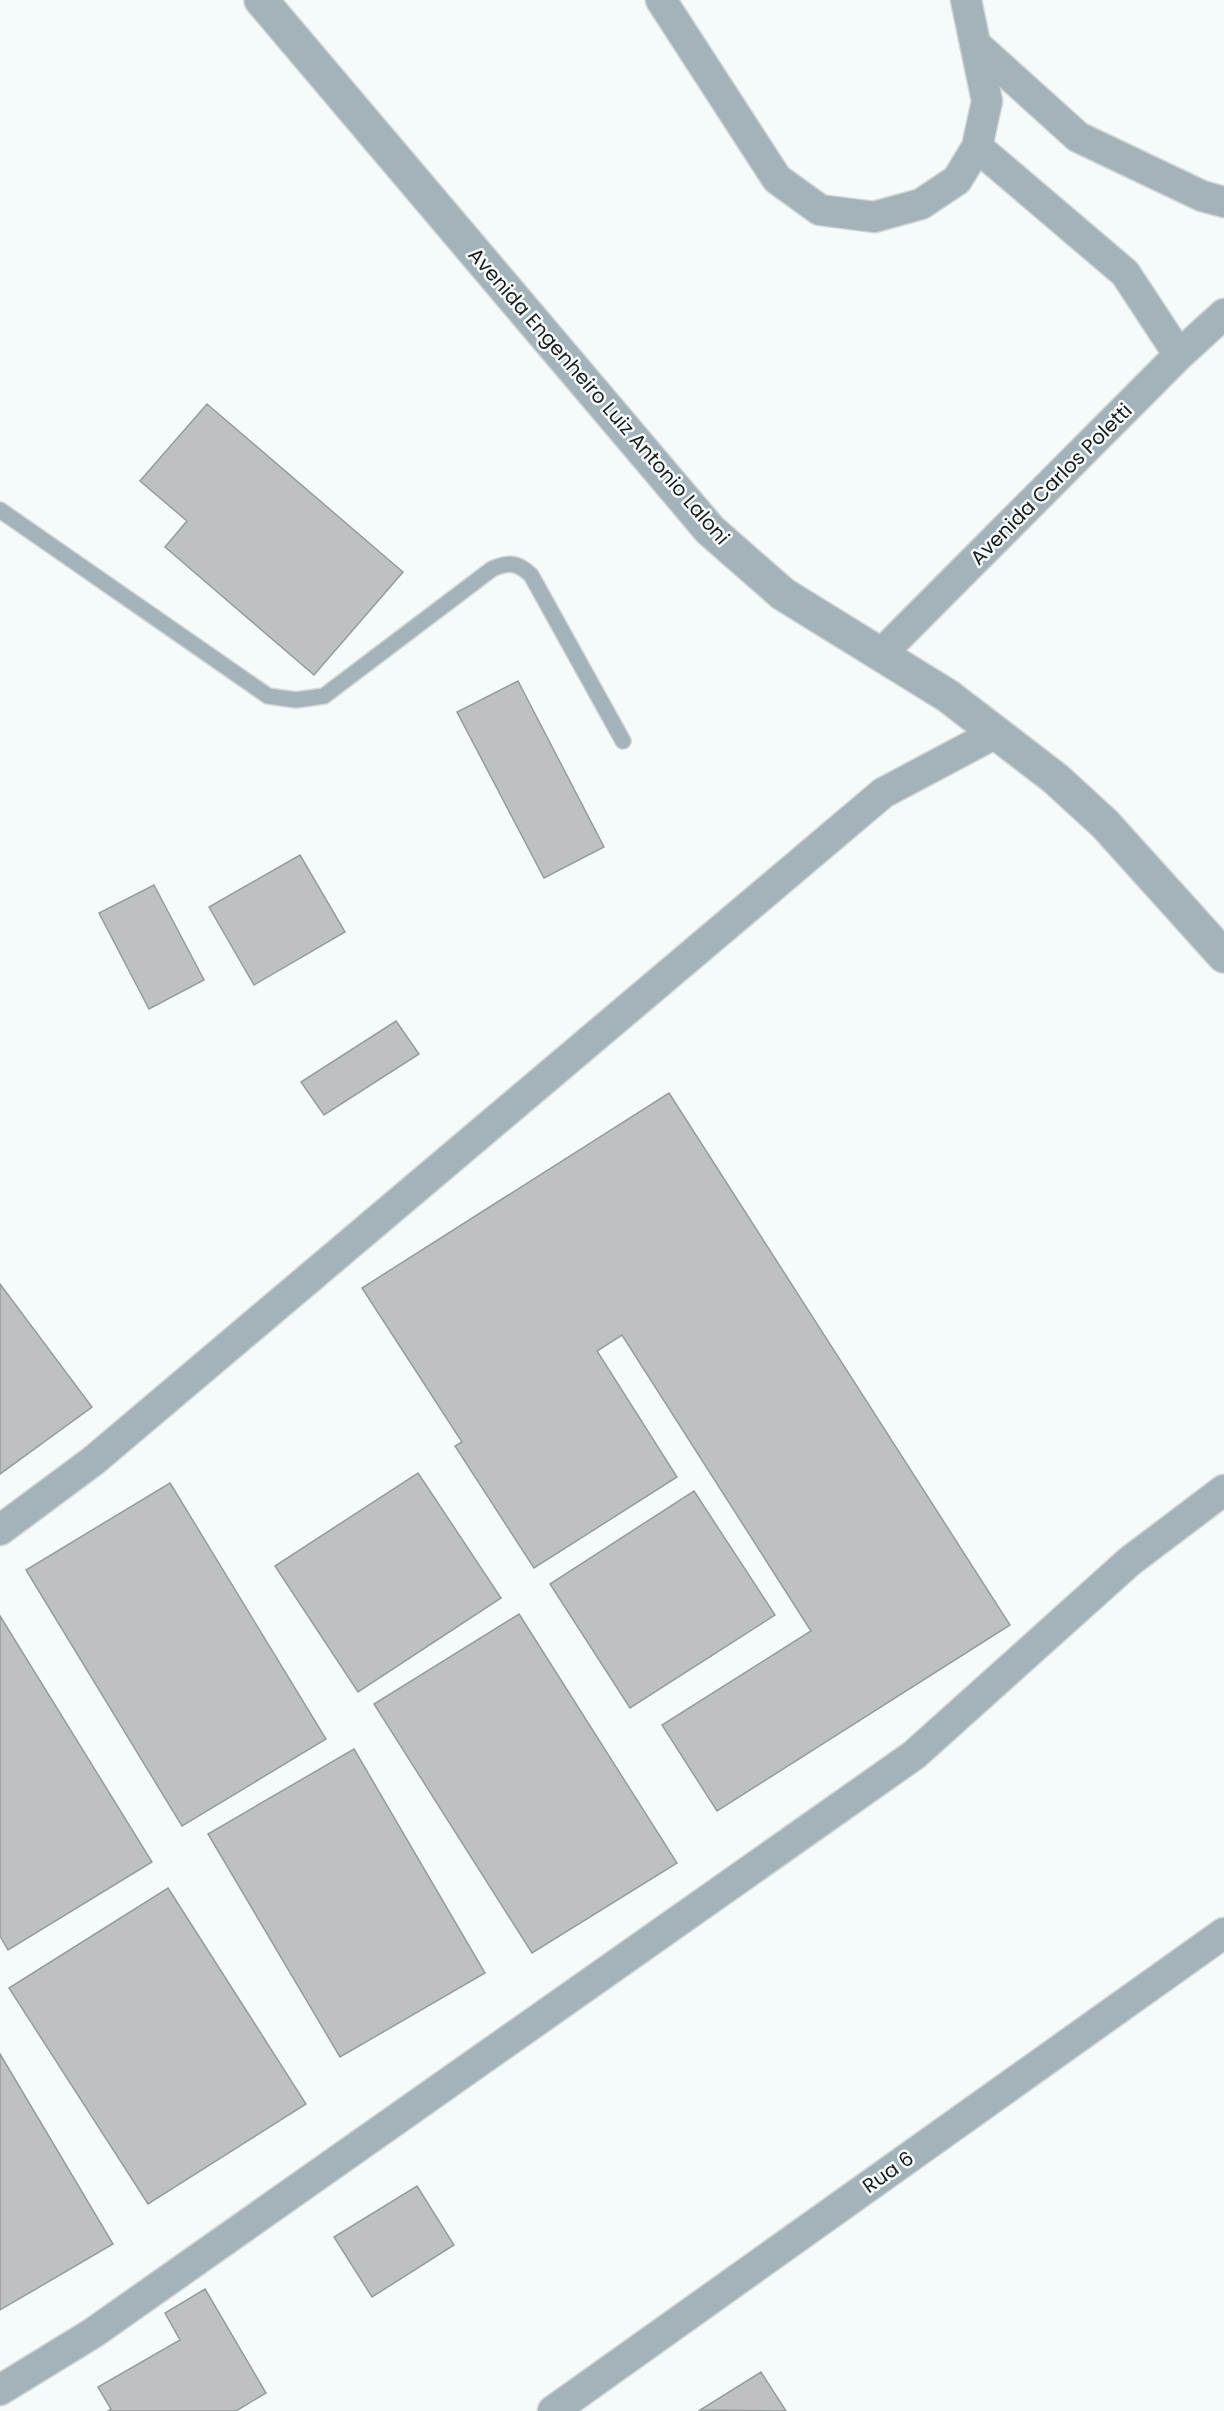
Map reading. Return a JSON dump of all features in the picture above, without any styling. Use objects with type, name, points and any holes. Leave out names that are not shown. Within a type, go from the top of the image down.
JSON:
[{"type":"street","name":"Avenida Engenheiro Luiz Antonio Laloni","points":[[261,0],[710,530],[783,594],[948,696],[994,734],[1056,779],[1105,824],[1224,956]]},
{"type":"street","points":[[661,0],[777,179],[820,210],[873,217],[921,204],[957,180],[977,147],[987,101],[966,0]]},
{"type":"street","points":[[975,44],[1078,137],[1202,196],[1224,202]]},
{"type":"street","points":[[977,147],[1125,273],[1179,355]]},
{"type":"street","name":"Avenida Carlos Poletti","points":[[880,655],[1179,355],[1224,314]]},
{"type":"street","points":[[0,1530],[93,1461],[883,794],[994,734]]},
{"type":"street","points":[[0,2390],[93,2333],[914,1755],[1130,1561],[1224,1490]]},
{"type":"street","name":"Rua 6","points":[[553,2411],[1224,1933]]},
{"type":"lane","points":[[0,510],[268,696],[296,700],[324,696],[492,568],[507,563],[520,566],[531,575],[623,741]]},
{"type":"building","points":[[207,404],[403,572],[314,675],[165,547],[187,521],[140,481]]},
{"type":"building","points":[[518,681],[604,847],[544,878],[457,712]]},
{"type":"building","points":[[300,855],[345,932],[254,985],[209,907]]},
{"type":"building","points":[[154,885],[204,980],[149,1009],[99,913]]},
{"type":"building","points":[[396,1021],[419,1054],[324,1115],[301,1082]]},
{"type":"building","points":[[669,1093],[1010,1625],[717,1811],[662,1725],[811,1631],[622,1335],[597,1351],[677,1477],[534,1568],[455,1446],[462,1442],[362,1288]]},
{"type":"building","points":[[0,1284],[92,1407],[0,1474]]},
{"type":"building","points":[[418,1473],[501,1598],[358,1692],[275,1566]]},
{"type":"building","points":[[170,1483],[326,1739],[182,1826],[26,1570]]},
{"type":"building","points":[[694,1491],[775,1615],[630,1708],[550,1584]]},
{"type":"building","points":[[519,1614],[677,1863],[532,1953],[374,1704]]},
{"type":"building","points":[[0,1616],[152,1862],[8,1950],[0,1936]]},
{"type":"building","points":[[354,1749],[485,1973],[340,2057],[208,1834]]},
{"type":"building","points":[[168,1888],[306,2104],[148,2204],[9,1988]]},
{"type":"building","points":[[0,2054],[113,2244],[0,2310]]},
{"type":"building","points":[[417,2186],[454,2245],[372,2297],[334,2237]]},
{"type":"building","points":[[205,2289],[266,2393],[236,2411],[108,2411],[111,2409],[98,2387],[180,2340],[165,2313]]},
{"type":"building","points":[[761,2372],[786,2411],[700,2410]]}]
